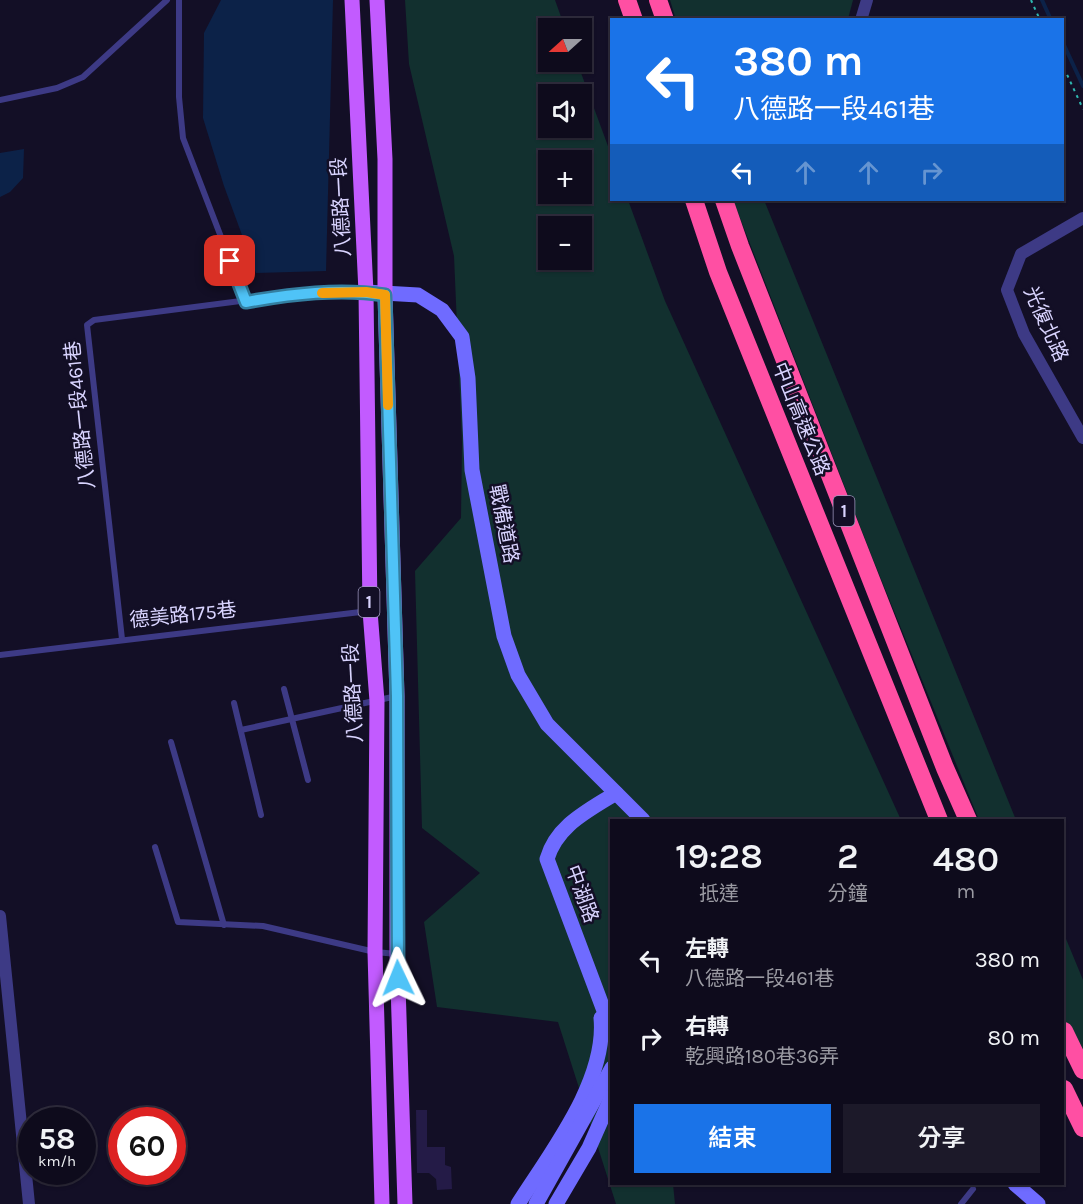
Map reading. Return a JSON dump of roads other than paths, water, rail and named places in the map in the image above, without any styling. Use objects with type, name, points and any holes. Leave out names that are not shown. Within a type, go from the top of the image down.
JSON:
[{"type":"highway","points":[[627,0],[632,18]]},
{"type":"highway","points":[[658,0],[664,18]]},
{"type":"highway","name":"中山高速公路","points":[[694,201],[718,272],[939,819]]},
{"type":"highway","name":"中山高速公路","points":[[724,201],[927,724],[968,819]]},
{"type":"highway","points":[[1064,1032],[1083,1070]]},
{"type":"highway","points":[[1064,1089],[1083,1128]]},
{"type":"main road","name":"八德路一段","points":[[352,0],[366,292],[369,611],[377,701],[375,952],[382,1204]]},
{"type":"main road","name":"八德路一段","points":[[377,0],[385,159],[385,295],[397,696],[397,954],[405,1204]]},
{"type":"street","points":[[862,18],[867,0]]},
{"type":"street","name":"光復北路","points":[[1083,218],[1021,254],[1006,290],[1024,334],[1083,438]]},
{"type":"street","name":"戰備道路","points":[[366,292],[385,295],[418,295],[442,310],[462,338],[468,378],[472,470],[504,636],[518,675],[547,724],[616,793]]},
{"type":"street","points":[[616,793],[642,819]]},
{"type":"street","name":"中湖路","points":[[610,1027],[547,859],[552,842],[565,828],[616,793]]},
{"type":"street","points":[[0,916],[29,1204]]},
{"type":"street","name":"中湖路","points":[[518,1204],[561,1136],[600,1057],[603,1037],[600,1003]]},
{"type":"street","points":[[536,1204],[610,1072]]},
{"type":"street","points":[[556,1204],[587,1151],[610,1100]]},
{"type":"street","points":[[1016,1185],[1038,1204]]},
{"type":"lane","points":[[0,100],[57,88],[83,77],[167,0]]},
{"type":"lane","points":[[179,0],[179,97],[183,138],[246,302]]},
{"type":"lane","name":"八德路一段461巷","points":[[122,639],[87,325],[94,320],[295,294],[366,292]]},
{"type":"lane","name":"德美路175巷","points":[[0,655],[369,611]]},
{"type":"lane","points":[[284,689],[308,780]]},
{"type":"lane","points":[[241,730],[397,696]]},
{"type":"lane","points":[[234,702],[261,815]]},
{"type":"lane","points":[[171,742],[224,925]]},
{"type":"lane","points":[[155,847],[178,922],[263,926],[375,952],[397,954]]},
{"type":"lane","points":[[561,1136],[587,1151]]},
{"type":"lane","points":[[961,1204],[973,1189]]},
{"type":"water","points":[[221,0],[333,0],[326,271],[256,273],[224,186],[203,118],[204,33]]},
{"type":"water","points":[[24,149],[23,178],[10,192],[0,197],[0,153]]},
{"type":"waterway","points":[[1042,0],[1050,18]]},
{"type":"waterway","points":[[1064,45],[1083,86]]}]
